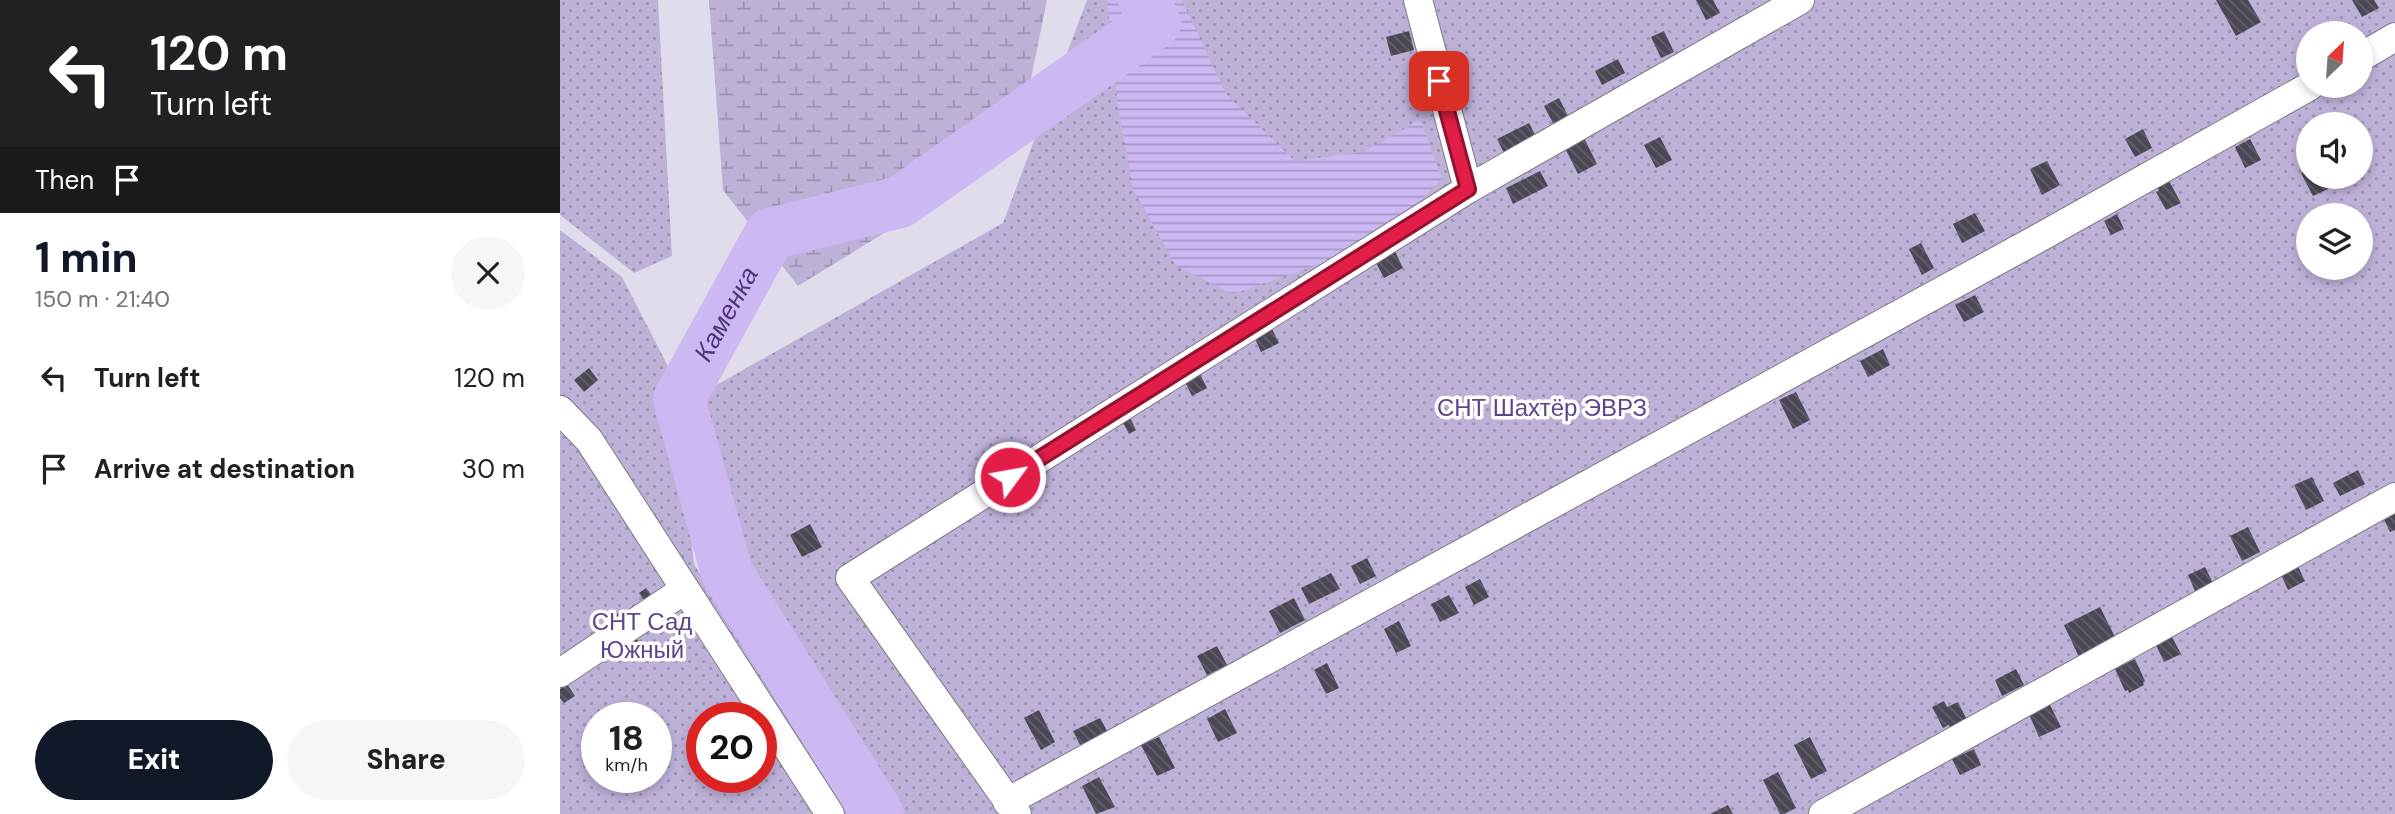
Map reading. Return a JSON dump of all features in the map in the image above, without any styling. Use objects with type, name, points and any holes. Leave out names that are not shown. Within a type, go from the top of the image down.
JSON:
[{"type":"street","points":[[1418,0],[1468,189]]},
{"type":"street","points":[[1800,0],[1468,189],[850,578],[1012,808],[2296,93]]},
{"type":"street","points":[[2373,50],[2395,37]]},
{"type":"street","points":[[560,410],[589,440],[830,814]]},
{"type":"street","points":[[1823,814],[2395,497]]},
{"type":"street","points":[[560,673],[684,590]]},
{"type":"green space","points":[[560,0],[658,0],[672,256],[634,273],[560,215]]},
{"type":"green space","points":[[709,0],[1047,0],[1016,152],[798,286],[723,190]]},
{"type":"green space","name":"СНТ Шахтёр ЭВРЗ","points":[[1087,0],[2395,0],[2395,814],[857,814],[703,561],[688,401],[1003,223]]},
{"type":"green space","name":"СНТ Сад Южный","points":[[560,230],[622,277],[675,380],[694,564],[850,814],[560,814]]},
{"type":"shaded area","points":[[1107,0],[1182,0],[1226,94],[1295,161],[1363,152],[1420,120],[1442,179],[1376,245],[1233,294],[1176,266],[1133,189],[1118,107]]},
{"type":"building","points":[[1696,0],[1713,0],[1720,13],[1706,20]]},
{"type":"building","points":[[2216,0],[2248,0],[2261,22],[2236,36]]},
{"type":"building","points":[[2352,0],[2374,0],[2379,8],[2362,17]]},
{"type":"building","points":[[1409,31],[1414,50],[1391,56],[1386,37]]},
{"type":"building","points":[[1664,31],[1674,52],[1661,58],[1651,37]]},
{"type":"building","points":[[1618,59],[1625,73],[1602,85],[1595,71]]},
{"type":"building","points":[[1559,98],[1571,122],[1556,129],[1544,106]]},
{"type":"building","points":[[1529,123],[1539,142],[1507,159],[1497,139]]},
{"type":"building","points":[[2143,129],[2152,148],[2135,157],[2125,139]]},
{"type":"building","points":[[1660,137],[1672,160],[1656,168],[1644,145]]},
{"type":"building","points":[[1584,138],[1597,164],[1578,174],[1565,148]]},
{"type":"building","points":[[2250,139],[2261,160],[2245,168],[2235,147]]},
{"type":"building","points":[[2047,161],[2060,185],[2042,195],[2030,169]]},
{"type":"building","points":[[1540,171],[1548,186],[1513,204],[1506,188]]},
{"type":"building","points":[[2168,179],[2181,203],[2166,210],[2156,192],[2159,190],[2156,185]]},
{"type":"building","points":[[2309,189],[2328,189],[2313,196]]},
{"type":"building","points":[[1975,213],[1985,231],[1962,243],[1953,224]]},
{"type":"building","points":[[2117,214],[2124,229],[2111,235],[2104,221]]},
{"type":"building","points":[[1921,243],[1934,268],[1922,275],[1909,249]]},
{"type":"building","points":[[1392,245],[1403,268],[1384,278],[1372,255]]},
{"type":"building","points":[[1975,295],[1984,312],[1964,322],[1955,305]]},
{"type":"building","points":[[1269,323],[1279,343],[1261,352],[1252,332]]},
{"type":"building","points":[[1883,349],[1890,365],[1868,377],[1860,361]]},
{"type":"building","points":[[1192,358],[1207,388],[1192,396],[1177,366]]},
{"type":"building","points":[[589,368],[598,380],[584,392],[574,380]]},
{"type":"building","points":[[1796,392],[1810,420],[1793,429],[1779,400]]},
{"type":"building","points":[[1124,405],[1136,430],[1129,434],[1116,409]]},
{"type":"building","points":[[1009,469],[1023,495],[1010,501],[996,475]]},
{"type":"building","points":[[2358,470],[2365,484],[2340,496],[2333,483]]},
{"type":"building","points":[[2312,477],[2324,501],[2306,510],[2294,485]]},
{"type":"building","points":[[2395,506],[2395,530],[2390,532],[2380,511]]},
{"type":"building","points":[[810,524],[822,547],[802,557],[790,535]]},
{"type":"building","points":[[2248,527],[2260,552],[2242,561],[2230,536]]},
{"type":"building","points":[[1367,558],[1376,576],[1360,584],[1351,566]]},
{"type":"building","points":[[2294,558],[2305,581],[2288,590],[2277,566]]},
{"type":"building","points":[[2205,567],[2213,583],[2195,591],[2188,575]]},
{"type":"building","points":[[1331,573],[1340,589],[1309,604],[1301,588]]},
{"type":"building","points":[[1480,579],[1489,597],[1474,605],[1465,587]]},
{"type":"building","points":[[646,588],[656,601],[648,607],[639,593]]},
{"type":"building","points":[[1449,595],[1459,613],[1440,622],[1431,604]]},
{"type":"building","points":[[1294,598],[1305,620],[1280,633],[1269,611]]},
{"type":"building","points":[[2100,607],[2116,639],[2079,657],[2064,625]]},
{"type":"building","points":[[616,611],[624,622],[616,628],[608,617]]},
{"type":"building","points":[[1399,621],[1411,646],[1396,653],[1384,629]]},
{"type":"building","points":[[2171,635],[2181,654],[2164,662],[2155,643]]},
{"type":"building","points":[[635,636],[644,650],[632,658],[622,645]]},
{"type":"building","points":[[1217,646],[1227,665],[1207,675],[1197,656]]},
{"type":"building","points":[[2135,659],[2145,681],[2144,685],[2129,693],[2128,690],[2125,691],[2115,669]]},
{"type":"building","points":[[1327,663],[1339,688],[1326,694],[1314,670]]},
{"type":"building","points":[[2016,669],[2024,685],[2002,696],[1995,680]]},
{"type":"building","points":[[567,684],[575,696],[564,703],[560,698],[560,689]]},
{"type":"building","points":[[1944,701],[1947,707],[1958,702],[1967,720],[1950,728],[1949,725],[1943,728],[1932,707]]},
{"type":"building","points":[[2048,701],[2061,727],[2039,737],[2028,712]]},
{"type":"building","points":[[1225,709],[1237,733],[1218,742],[1207,719]]},
{"type":"building","points":[[1039,710],[1055,742],[1041,750],[1024,718]]},
{"type":"building","points":[[1100,718],[1107,731],[1080,745],[1073,731]]},
{"type":"building","points":[[1159,737],[1175,768],[1157,776],[1141,745]]},
{"type":"building","points":[[1810,737],[1827,771],[1811,779],[1794,745]]},
{"type":"building","points":[[1974,749],[1981,765],[1960,775],[1952,759]]},
{"type":"building","points":[[1778,772],[1796,808],[1784,814],[1780,814],[1763,780]]},
{"type":"building","points":[[1099,777],[1115,807],[1096,814],[1082,786]]},
{"type":"building","points":[[1728,805],[1733,814],[1710,814]]},
{"type":"waterway","name":"Каменка","points":[[878,814],[727,573],[679,399],[770,234],[900,202],[1155,23],[1144,0]]},
{"type":"route","points":[[1010,477],[1468,189],[1439,81]]}]
